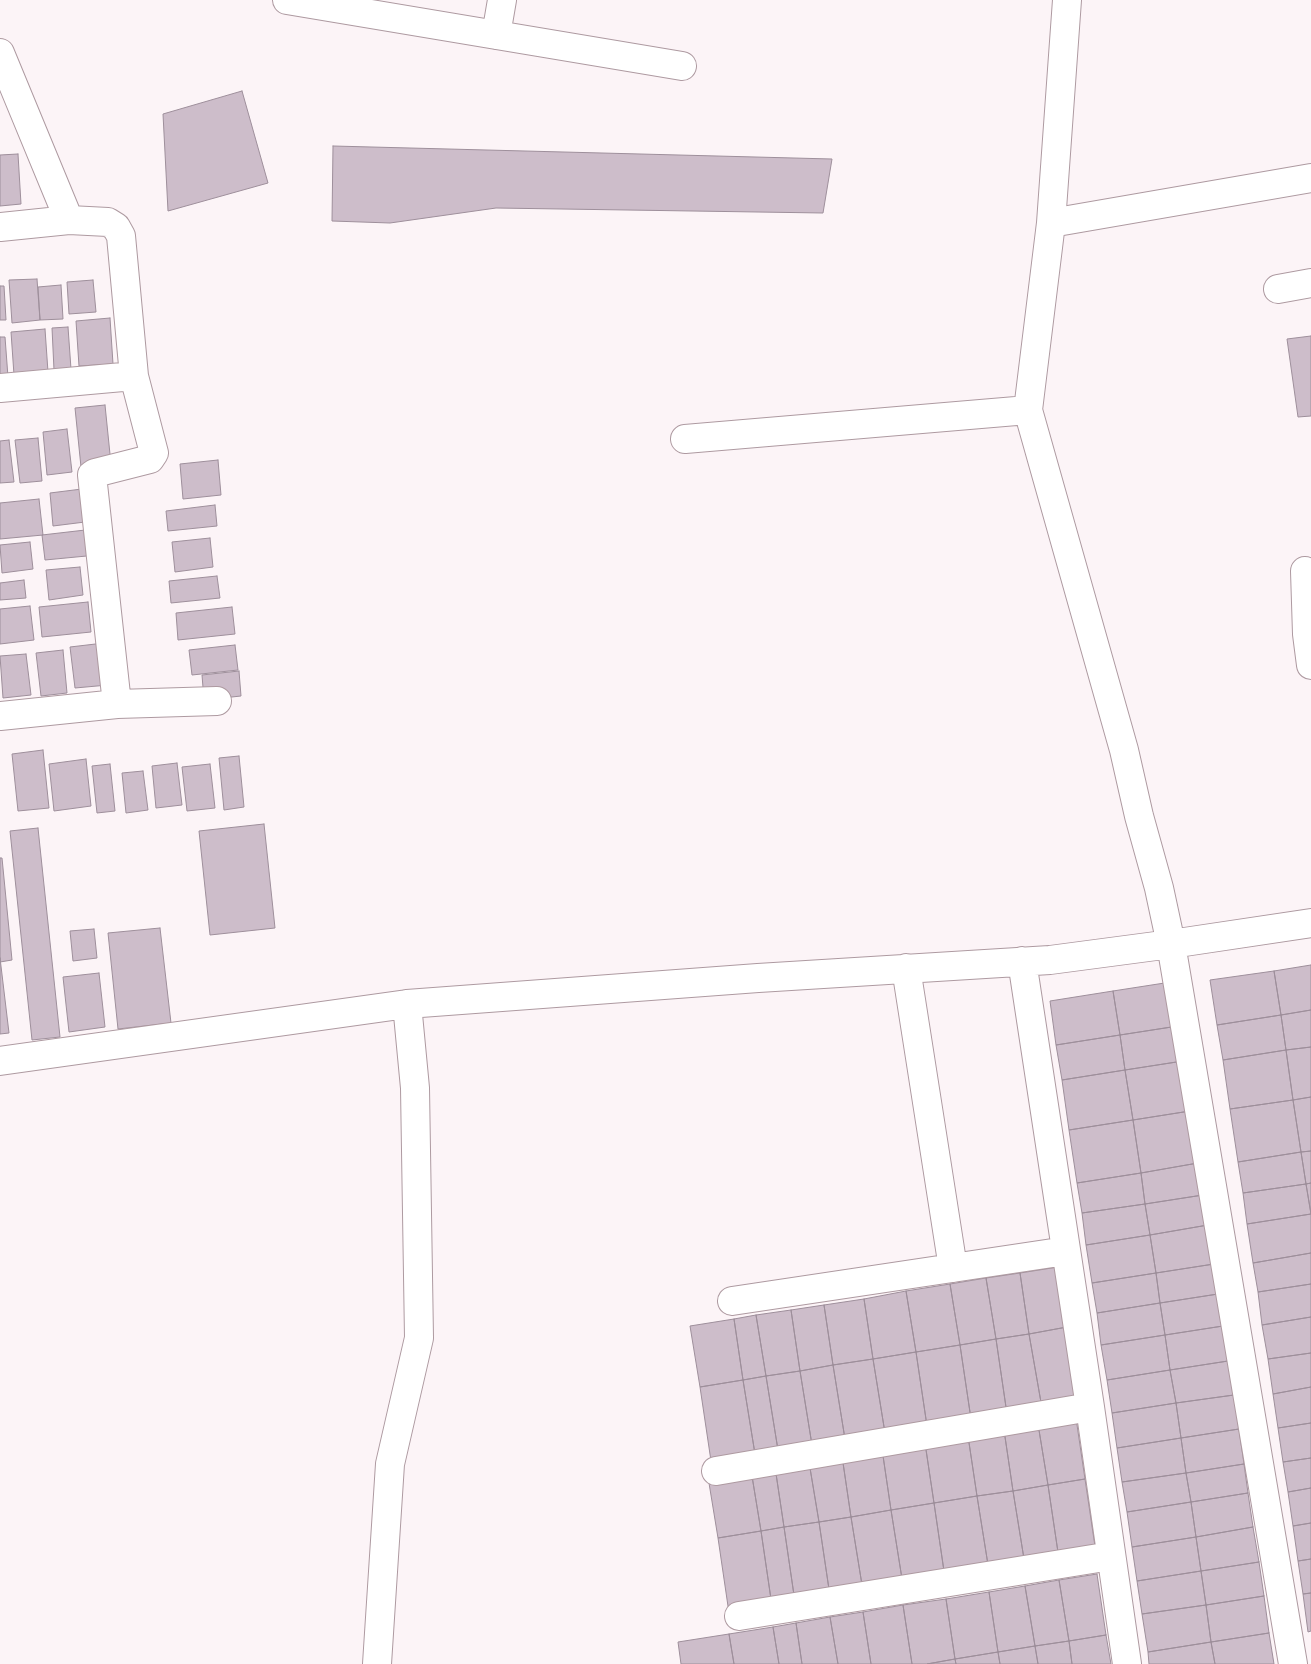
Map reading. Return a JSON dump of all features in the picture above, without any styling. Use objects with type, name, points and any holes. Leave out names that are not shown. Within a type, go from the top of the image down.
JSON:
[{"type":"street","points":[[287,0],[682,66]]},
{"type":"street","points":[[496,35],[502,0]]},
{"type":"street","points":[[1067,0],[1051,223],[1028,410],[1124,750],[1139,816],[1159,888],[1171,944],[1293,1664]]},
{"type":"street","points":[[0,53],[69,220]]},
{"type":"street","points":[[1051,223],[1311,178]]},
{"type":"street","points":[[0,227],[69,220],[108,222],[116,227],[122,236],[134,376],[154,453],[150,459],[92,475],[117,704]]},
{"type":"street","points":[[1278,289],[1311,283]]},
{"type":"street","points":[[0,388],[134,376]]},
{"type":"street","points":[[685,440],[1028,410]]},
{"type":"street","points":[[1305,571],[1307,634],[1311,665]]},
{"type":"street","points":[[0,716],[117,704],[218,701]]},
{"type":"street","points":[[0,1061],[407,1004],[1022,960],[1050,960],[1311,923]]},
{"type":"street","points":[[1022,960],[1127,1664]]},
{"type":"street","points":[[906,968],[953,1268]]},
{"type":"street","points":[[377,1664],[390,1464],[419,1338],[415,1088],[407,1004]]},
{"type":"street","points":[[732,1301],[1066,1251]]},
{"type":"street","points":[[716,1471],[1090,1407]]},
{"type":"street","points":[[739,1616],[1111,1556]]},
{"type":"building","points":[[242,91],[268,183],[168,211],[163,114]]},
{"type":"building","points":[[333,146],[832,159],[823,213],[496,208],[390,223],[332,221]]},
{"type":"building","points":[[18,154],[21,204],[0,206],[0,155]]},
{"type":"building","points":[[37,279],[40,320],[12,323],[9,280]]},
{"type":"building","points":[[93,280],[96,312],[69,314],[67,282]]},
{"type":"building","points":[[61,285],[63,319],[40,320],[38,287]]},
{"type":"building","points":[[0,286],[4,286],[6,320],[0,320]]},
{"type":"building","points":[[110,318],[113,364],[79,366],[76,321]]},
{"type":"building","points":[[68,327],[71,369],[54,370],[52,328]]},
{"type":"building","points":[[45,329],[48,372],[14,375],[11,332]]},
{"type":"building","points":[[1311,336],[1311,416],[1298,417],[1287,339]]},
{"type":"building","points":[[0,337],[5,337],[8,377],[0,378]]},
{"type":"building","points":[[105,405],[111,464],[81,467],[75,408]]},
{"type":"building","points":[[67,429],[72,472],[47,475],[43,432]]},
{"type":"building","points":[[38,438],[42,481],[20,483],[15,440]]},
{"type":"building","points":[[9,440],[14,482],[0,483],[0,441]]},
{"type":"building","points":[[218,460],[221,495],[183,499],[180,464]]},
{"type":"building","points":[[90,488],[93,521],[53,526],[50,493]]},
{"type":"building","points":[[39,499],[43,535],[0,539],[0,503]]},
{"type":"building","points":[[215,505],[217,526],[168,531],[166,511]]},
{"type":"building","points":[[94,529],[97,555],[45,560],[42,535]]},
{"type":"building","points":[[210,538],[213,567],[175,572],[172,542]]},
{"type":"building","points":[[30,542],[33,569],[2,573],[0,545]]},
{"type":"building","points":[[80,567],[83,595],[49,600],[46,570]]},
{"type":"building","points":[[217,576],[220,598],[171,603],[169,581]]},
{"type":"building","points":[[24,580],[26,598],[0,600],[0,583]]},
{"type":"building","points":[[88,602],[91,632],[42,637],[39,607]]},
{"type":"building","points":[[30,606],[34,640],[0,644],[0,609]]},
{"type":"building","points":[[232,607],[235,634],[178,640],[176,613]]},
{"type":"building","points":[[104,643],[108,685],[75,688],[70,647]]},
{"type":"building","points":[[235,645],[238,670],[192,675],[189,650]]},
{"type":"building","points":[[63,650],[67,693],[41,696],[36,653]]},
{"type":"building","points":[[26,654],[31,695],[3,698],[0,656]]},
{"type":"building","points":[[239,671],[241,696],[204,700],[202,675]]},
{"type":"building","points":[[43,750],[49,808],[18,811],[12,754]]},
{"type":"building","points":[[239,756],[244,807],[224,810],[219,758]]},
{"type":"building","points":[[86,759],[91,806],[54,811],[49,764]]},
{"type":"building","points":[[177,763],[182,805],[156,808],[152,766]]},
{"type":"building","points":[[110,764],[115,811],[97,813],[92,766]]},
{"type":"building","points":[[210,764],[215,808],[187,811],[182,767]]},
{"type":"building","points":[[143,771],[148,810],[126,813],[122,773]]},
{"type":"building","points":[[264,824],[275,928],[210,935],[199,831]]},
{"type":"building","points":[[38,828],[60,1037],[32,1040],[10,831]]},
{"type":"building","points":[[0,858],[2,858],[12,960],[0,962]]},
{"type":"building","points":[[160,928],[171,1023],[118,1029],[108,933]]},
{"type":"building","points":[[94,929],[97,958],[73,961],[70,931]]},
{"type":"building","points":[[0,958],[9,1033],[0,1034]]},
{"type":"building","points":[[1311,965],[1311,1010],[1281,1015],[1274,971]]},
{"type":"building","points":[[1274,971],[1281,1015],[1217,1025],[1210,980]]},
{"type":"building","points":[[99,973],[105,1027],[69,1032],[63,977]]},
{"type":"building","points":[[1171,982],[1178,1026],[1120,1035],[1113,991]]},
{"type":"building","points":[[1113,991],[1120,1035],[1056,1045],[1050,1001]]},
{"type":"building","points":[[1311,1010],[1311,1047],[1286,1050],[1281,1015]]},
{"type":"building","points":[[1281,1015],[1286,1050],[1223,1060],[1217,1025]]},
{"type":"building","points":[[1178,1026],[1183,1061],[1125,1070],[1120,1035]]},
{"type":"building","points":[[1120,1035],[1125,1070],[1062,1080],[1056,1045]]},
{"type":"building","points":[[1311,1047],[1311,1097],[1293,1100],[1286,1050]]},
{"type":"building","points":[[1286,1050],[1293,1100],[1230,1109],[1223,1060]]},
{"type":"building","points":[[1183,1061],[1190,1111],[1133,1120],[1125,1070]]},
{"type":"building","points":[[1125,1070],[1133,1120],[1069,1130],[1062,1080]]},
{"type":"building","points":[[1311,1097],[1311,1151],[1301,1152],[1293,1100]]},
{"type":"building","points":[[1293,1100],[1301,1152],[1238,1162],[1230,1109]]},
{"type":"building","points":[[1190,1111],[1198,1163],[1141,1173],[1133,1120]]},
{"type":"building","points":[[1133,1120],[1141,1173],[1077,1183],[1069,1130]]},
{"type":"building","points":[[1311,1151],[1311,1183],[1306,1184],[1301,1152]]},
{"type":"building","points":[[1301,1152],[1306,1184],[1243,1193],[1238,1162]]},
{"type":"building","points":[[1198,1163],[1203,1195],[1145,1204],[1141,1173]]},
{"type":"building","points":[[1141,1173],[1145,1204],[1082,1213],[1077,1183]]},
{"type":"building","points":[[1311,1183],[1311,1214],[1306,1184]]},
{"type":"building","points":[[1306,1184],[1311,1214],[1247,1224],[1243,1193]]},
{"type":"building","points":[[1203,1195],[1208,1225],[1150,1235],[1145,1204]]},
{"type":"building","points":[[1145,1204],[1150,1235],[1086,1245],[1082,1213]]},
{"type":"building","points":[[1311,1214],[1311,1253],[1253,1263],[1247,1224]]},
{"type":"building","points":[[1208,1225],[1214,1264],[1156,1273],[1150,1235]]},
{"type":"building","points":[[1150,1235],[1156,1273],[1092,1283],[1086,1245]]},
{"type":"building","points":[[1311,1253],[1311,1284],[1258,1292],[1253,1263]]},
{"type":"building","points":[[1214,1264],[1218,1294],[1160,1303],[1156,1273]]},
{"type":"building","points":[[1058,1267],[1067,1327],[1029,1334],[1020,1273]]},
{"type":"building","points":[[1020,1273],[1029,1334],[996,1339],[986,1278]]},
{"type":"building","points":[[1156,1273],[1160,1303],[1097,1313],[1092,1283]]},
{"type":"building","points":[[986,1278],[996,1339],[960,1345],[950,1284]]},
{"type":"building","points":[[950,1284],[960,1345],[916,1352],[906,1291]]},
{"type":"building","points":[[1311,1284],[1311,1317],[1262,1325],[1258,1292]]},
{"type":"building","points":[[906,1291],[916,1352],[873,1359],[864,1299]]},
{"type":"building","points":[[1218,1294],[1223,1326],[1165,1335],[1160,1303]]},
{"type":"building","points":[[864,1299],[873,1359],[833,1365],[824,1305]]},
{"type":"building","points":[[1160,1303],[1165,1335],[1101,1345],[1097,1313]]},
{"type":"building","points":[[824,1305],[833,1365],[800,1371],[791,1310]]},
{"type":"building","points":[[791,1310],[800,1371],[766,1376],[756,1315]]},
{"type":"building","points":[[756,1315],[766,1376],[743,1380],[734,1319]]},
{"type":"building","points":[[1311,1317],[1311,1353],[1268,1359],[1262,1325]]},
{"type":"building","points":[[734,1319],[743,1380],[700,1387],[690,1326]]},
{"type":"building","points":[[1223,1326],[1228,1361],[1170,1370],[1165,1335]]},
{"type":"building","points":[[1067,1327],[1079,1402],[1042,1408],[1029,1334]]},
{"type":"building","points":[[1029,1334],[1042,1408],[1007,1414],[996,1339]]},
{"type":"building","points":[[1165,1335],[1170,1370],[1107,1380],[1101,1345]]},
{"type":"building","points":[[996,1339],[1007,1414],[971,1419],[960,1345]]},
{"type":"building","points":[[960,1345],[971,1419],[927,1426],[916,1352]]},
{"type":"building","points":[[916,1352],[927,1426],[885,1433],[873,1359]]},
{"type":"building","points":[[1311,1353],[1311,1387],[1273,1394],[1268,1359]]},
{"type":"building","points":[[873,1359],[885,1433],[845,1439],[833,1365]]},
{"type":"building","points":[[1228,1361],[1234,1395],[1176,1403],[1170,1370]]},
{"type":"building","points":[[833,1365],[845,1439],[812,1445],[800,1371]]},
{"type":"building","points":[[1170,1370],[1176,1403],[1112,1413],[1107,1380]]},
{"type":"building","points":[[800,1371],[812,1445],[778,1450],[766,1376]]},
{"type":"building","points":[[766,1376],[778,1450],[755,1454],[743,1380]]},
{"type":"building","points":[[743,1380],[755,1454],[711,1461],[700,1387]]},
{"type":"building","points":[[1311,1387],[1311,1423],[1278,1428],[1273,1394]]},
{"type":"building","points":[[1234,1395],[1239,1429],[1181,1438],[1176,1403]]},
{"type":"building","points":[[1176,1403],[1181,1438],[1117,1448],[1112,1413]]},
{"type":"building","points":[[1076,1418],[1085,1479],[1048,1485],[1038,1424]]},
{"type":"building","points":[[1311,1423],[1311,1458],[1283,1462],[1278,1428]]},
{"type":"building","points":[[1038,1424],[1048,1485],[1013,1491],[1004,1430]]},
{"type":"building","points":[[1239,1429],[1244,1464],[1186,1473],[1181,1438]]},
{"type":"building","points":[[1004,1430],[1013,1491],[977,1496],[968,1436]]},
{"type":"building","points":[[968,1436],[977,1496],[934,1503],[925,1443]]},
{"type":"building","points":[[1181,1438],[1186,1473],[1122,1482],[1117,1448]]},
{"type":"building","points":[[925,1443],[934,1503],[891,1510],[882,1449]]},
{"type":"building","points":[[882,1449],[891,1510],[851,1517],[842,1456]]},
{"type":"building","points":[[842,1456],[851,1517],[819,1522],[809,1462]]},
{"type":"building","points":[[1311,1458],[1311,1488],[1288,1492],[1283,1462]]},
{"type":"building","points":[[809,1462],[819,1522],[784,1527],[775,1467]]},
{"type":"building","points":[[1244,1464],[1248,1493],[1191,1502],[1186,1473]]},
{"type":"building","points":[[775,1467],[784,1527],[761,1531],[751,1470]]},
{"type":"building","points":[[751,1470],[761,1531],[718,1538],[708,1477]]},
{"type":"building","points":[[1186,1473],[1191,1502],[1127,1512],[1122,1482]]},
{"type":"building","points":[[1085,1479],[1096,1553],[1059,1559],[1048,1485]]},
{"type":"building","points":[[1048,1485],[1059,1559],[1025,1565],[1013,1491]]},
{"type":"building","points":[[1311,1488],[1311,1523],[1293,1526],[1288,1492]]},
{"type":"building","points":[[1013,1491],[1025,1565],[989,1571],[977,1496]]},
{"type":"building","points":[[1248,1493],[1253,1527],[1196,1537],[1191,1502]]},
{"type":"building","points":[[977,1496],[989,1571],[945,1578],[934,1503]]},
{"type":"building","points":[[1191,1502],[1196,1537],[1132,1547],[1127,1512]]},
{"type":"building","points":[[934,1503],[945,1578],[903,1585],[891,1510]]},
{"type":"building","points":[[891,1510],[903,1585],[863,1591],[851,1517]]},
{"type":"building","points":[[851,1517],[863,1591],[830,1596],[819,1522]]},
{"type":"building","points":[[819,1522],[830,1596],[795,1602],[784,1527]]},
{"type":"building","points":[[1311,1523],[1311,1559],[1298,1561],[1293,1526]]},
{"type":"building","points":[[784,1527],[795,1602],[772,1606],[761,1531]]},
{"type":"building","points":[[1253,1527],[1259,1562],[1201,1571],[1196,1537]]},
{"type":"building","points":[[761,1531],[772,1606],[729,1613],[718,1538]]},
{"type":"building","points":[[1196,1537],[1201,1571],[1137,1581],[1132,1547]]},
{"type":"building","points":[[1311,1559],[1311,1593],[1303,1594],[1298,1561]]},
{"type":"building","points":[[1259,1562],[1264,1596],[1206,1605],[1201,1571]]},
{"type":"building","points":[[1201,1571],[1206,1605],[1142,1614],[1137,1581]]},
{"type":"building","points":[[1097,1574],[1106,1635],[1069,1641],[1059,1580]]},
{"type":"building","points":[[1059,1580],[1069,1641],[1035,1646],[1025,1586]]},
{"type":"building","points":[[1025,1586],[1035,1646],[998,1652],[989,1592]]},
{"type":"building","points":[[989,1592],[998,1652],[955,1659],[946,1599]]},
{"type":"building","points":[[1311,1593],[1311,1631],[1308,1632],[1303,1594]]},
{"type":"building","points":[[1264,1596],[1269,1633],[1211,1642],[1206,1605]]},
{"type":"building","points":[[946,1599],[955,1659],[927,1664],[912,1664],[903,1605]]},
{"type":"building","points":[[903,1605],[912,1664],[871,1664],[863,1612]]},
{"type":"building","points":[[1206,1605],[1211,1642],[1148,1652],[1142,1614]]},
{"type":"building","points":[[863,1612],[871,1664],[838,1664],[830,1617]]},
{"type":"building","points":[[830,1617],[838,1664],[802,1664],[796,1623]]},
{"type":"building","points":[[796,1623],[802,1664],[779,1664],[773,1627]]},
{"type":"building","points":[[773,1627],[779,1664],[734,1664],[729,1634]]},
{"type":"building","points":[[1269,1633],[1274,1664],[1215,1664],[1211,1642]]},
{"type":"building","points":[[729,1634],[734,1664],[681,1664],[678,1642]]},
{"type":"building","points":[[1106,1635],[1111,1664],[1072,1664],[1069,1641]]},
{"type":"building","points":[[1069,1641],[1072,1664],[1038,1664],[1035,1646]]},
{"type":"building","points":[[1211,1642],[1215,1664],[1149,1664],[1148,1652]]},
{"type":"building","points":[[1035,1646],[1038,1664],[1000,1664],[998,1652]]},
{"type":"building","points":[[998,1652],[1000,1664],[956,1664],[955,1659]]},
{"type":"building","points":[[955,1659],[956,1664],[927,1664]]}]
